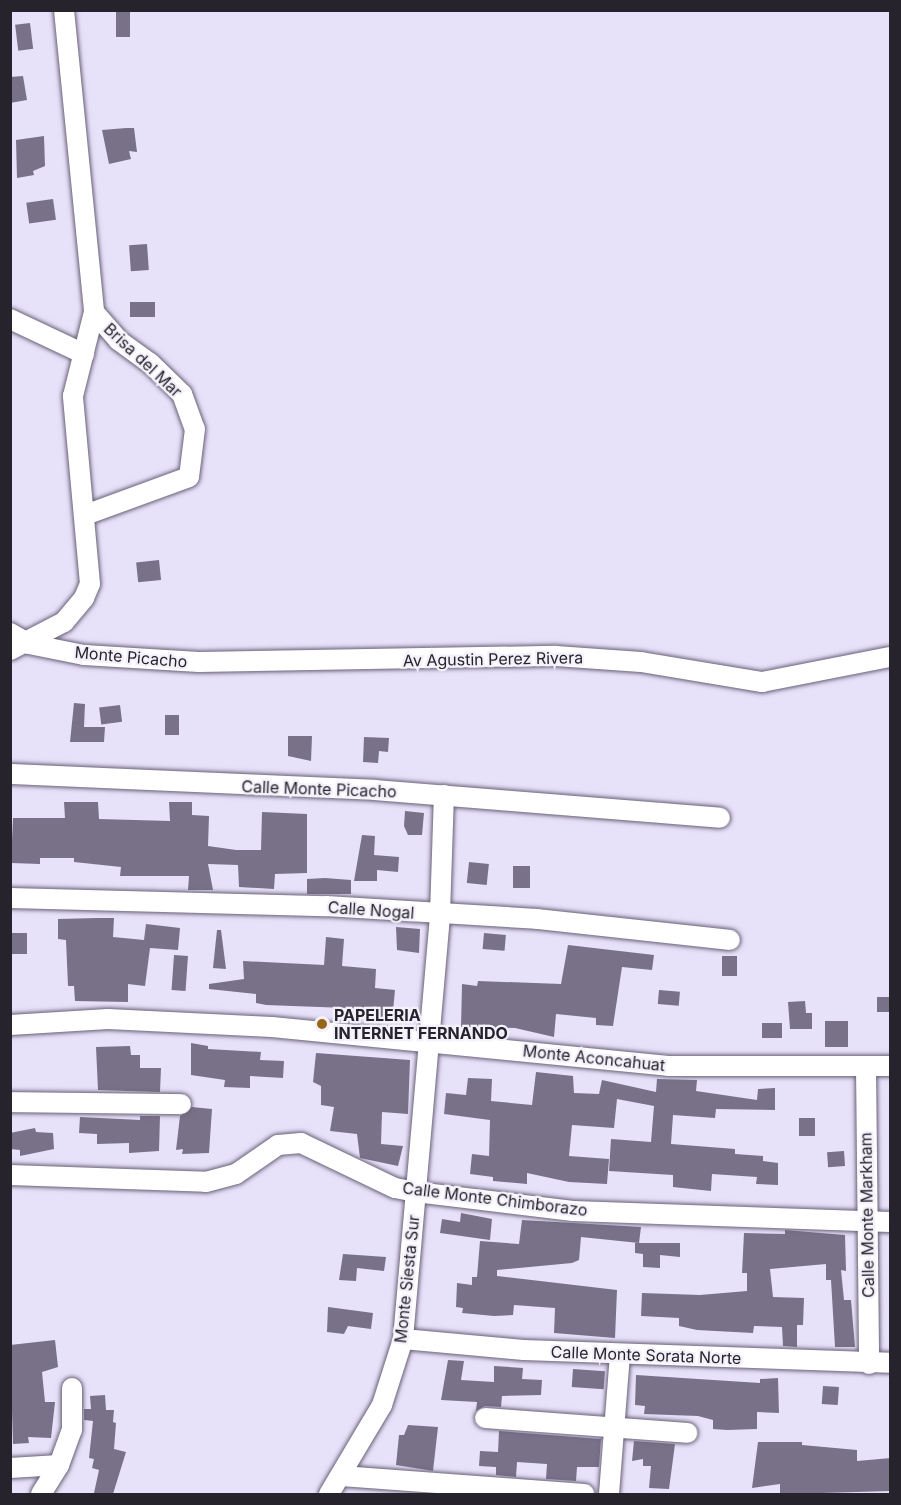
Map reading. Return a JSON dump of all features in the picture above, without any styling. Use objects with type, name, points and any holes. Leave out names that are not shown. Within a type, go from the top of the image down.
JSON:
[{"type":"street","name":"Brisa del Mar","points":[[20,647],[63,622],[84,598],[90,584],[73,396],[94,312],[64,10]]},
{"type":"street","name":"Brisa del Mar","points":[[85,515],[189,477],[195,429],[182,394],[150,363],[118,340],[94,312]]},
{"type":"street","points":[[10,319],[84,354]]},
{"type":"street","name":"Monte Picacho","points":[[10,633],[20,647],[84,655],[199,662]]},
{"type":"street","name":"Av Agustin Perez Rivera","points":[[199,662],[556,656],[640,662],[762,682],[891,657]]},
{"type":"street","name":"Calle Monte Picacho","points":[[10,774],[444,795],[720,818]]},
{"type":"street","name":"Monte Siesta Sur","points":[[329,1494],[382,1405],[403,1339],[440,914],[444,795]]},
{"type":"street","name":"Calle Nogal","points":[[10,898],[326,906],[537,919],[730,940]]},
{"type":"street","name":"Monte Aconcahuat","points":[[10,1025],[108,1019],[430,1040],[668,1066],[891,1066]]},
{"type":"street","name":"Calle Monte Markham","points":[[866,1066],[869,1364]]},
{"type":"street","points":[[10,1102],[181,1104]]},
{"type":"street","name":"Calle Monte Chimborazo","points":[[10,1175],[206,1182],[236,1174],[278,1145],[301,1143],[395,1188],[416,1192],[573,1211],[891,1222]]},
{"type":"street","name":"Calle Monte Sorata Norte","points":[[403,1339],[620,1355],[891,1363]]},
{"type":"street","points":[[609,1494],[620,1355]]},
{"type":"street","points":[[41,1494],[59,1465],[72,1430],[72,1388]]},
{"type":"street","points":[[484,1418],[614,1425],[687,1432]]},
{"type":"street","points":[[10,1468],[59,1465]]},
{"type":"street","points":[[341,1476],[584,1494]]},
{"type":"building","points":[[116,10],[130,10],[130,37],[116,37]]},
{"type":"building","points":[[30,23],[33,49],[18,51],[15,25]]},
{"type":"building","points":[[23,76],[27,100],[10,103],[10,77]]},
{"type":"building","points":[[134,128],[137,152],[129,151],[131,159],[109,164],[102,130]]},
{"type":"building","points":[[44,136],[45,166],[33,171],[34,175],[17,178],[16,140]]},
{"type":"building","points":[[53,199],[56,220],[29,224],[26,203]]},
{"type":"building","points":[[147,244],[149,270],[131,271],[129,245]]},
{"type":"building","points":[[130,302],[155,302],[155,317],[130,317]]},
{"type":"building","points":[[159,560],[161,580],[138,582],[136,562]]},
{"type":"building","points":[[74,703],[85,704],[84,727],[105,727],[104,742],[70,742]]},
{"type":"building","points":[[120,705],[122,722],[101,724],[99,708]]},
{"type":"building","points":[[165,715],[179,715],[179,735],[165,735]]},
{"type":"building","points":[[288,736],[312,736],[311,761],[288,756]]},
{"type":"building","points":[[364,737],[389,738],[388,752],[379,751],[378,763],[363,762]]},
{"type":"building","points":[[64,802],[98,802],[99,819],[170,821],[169,802],[192,802],[192,815],[209,816],[208,846],[236,850],[261,850],[262,812],[307,814],[307,873],[275,874],[274,889],[239,887],[238,865],[208,864],[213,890],[188,890],[189,876],[120,876],[121,867],[74,862],[74,858],[40,858],[40,864],[11,863],[13,818],[65,818]]},
{"type":"building","points":[[405,811],[424,813],[422,835],[408,835],[404,826]]},
{"type":"building","points":[[362,835],[375,836],[374,855],[399,857],[398,872],[377,870],[377,881],[354,881]]},
{"type":"building","points":[[469,862],[489,864],[487,885],[467,883]]},
{"type":"building","points":[[513,866],[530,866],[530,888],[513,888]]},
{"type":"building","points":[[307,879],[351,880],[351,894],[307,894]]},
{"type":"building","points":[[114,918],[113,937],[144,940],[146,924],[180,928],[178,950],[150,948],[145,986],[128,984],[128,1002],[75,1001],[74,986],[68,986],[66,940],[58,939],[58,919]]},
{"type":"building","points":[[396,927],[420,929],[419,953],[397,950]]},
{"type":"building","points":[[217,930],[221,930],[226,969],[213,968]]},
{"type":"building","points":[[10,933],[27,933],[27,954],[10,954]]},
{"type":"building","points":[[484,933],[506,935],[505,951],[483,949]]},
{"type":"building","points":[[326,937],[344,939],[342,966],[376,969],[375,988],[395,990],[392,1022],[373,1020],[373,1009],[266,1005],[256,1003],[256,994],[209,989],[209,984],[244,979],[243,961],[324,965]]},
{"type":"building","points":[[568,945],[654,955],[652,970],[622,967],[613,1026],[596,1025],[596,1018],[556,1014],[554,1037],[515,1028],[461,1027],[462,984],[477,986],[478,981],[561,984]]},
{"type":"building","points":[[174,955],[188,956],[186,991],[172,990]]},
{"type":"building","points":[[722,956],[737,956],[737,976],[722,976]]},
{"type":"building","points":[[659,990],[680,992],[679,1006],[658,1004]]},
{"type":"building","points":[[877,997],[890,997],[890,1012],[877,1012]]},
{"type":"building","points":[[805,1001],[806,1013],[812,1013],[812,1029],[790,1029],[788,1002]]},
{"type":"building","points":[[825,1021],[848,1021],[848,1047],[825,1047]]},
{"type":"building","points":[[762,1023],[782,1023],[782,1038],[762,1038]]},
{"type":"building","points":[[191,1043],[208,1046],[208,1049],[261,1052],[260,1060],[284,1061],[283,1078],[250,1076],[250,1088],[224,1087],[225,1080],[191,1075]]},
{"type":"building","points":[[130,1046],[131,1055],[140,1055],[140,1068],[161,1068],[160,1092],[98,1090],[96,1047]]},
{"type":"building","points":[[316,1053],[410,1060],[408,1114],[382,1112],[381,1144],[403,1146],[398,1166],[360,1158],[357,1134],[330,1131],[334,1107],[321,1105],[321,1086],[313,1082]]},
{"type":"building","points":[[536,1072],[573,1076],[574,1093],[599,1094],[602,1080],[656,1092],[657,1079],[697,1080],[696,1091],[757,1100],[758,1089],[775,1088],[775,1110],[716,1109],[715,1118],[673,1115],[671,1144],[735,1149],[735,1154],[763,1156],[763,1161],[778,1163],[778,1185],[756,1184],[757,1177],[712,1174],[711,1191],[673,1187],[673,1175],[609,1171],[611,1139],[651,1142],[654,1106],[617,1099],[614,1128],[572,1125],[569,1156],[609,1159],[607,1184],[569,1182],[527,1173],[527,1184],[493,1181],[493,1177],[470,1174],[472,1154],[489,1156],[490,1120],[444,1114],[446,1093],[466,1095],[468,1078],[492,1079],[491,1101],[532,1105]]},
{"type":"building","points":[[192,1107],[212,1109],[209,1153],[182,1154],[183,1149],[176,1150],[180,1116]]},
{"type":"building","points":[[140,1116],[160,1116],[159,1151],[129,1153],[129,1143],[97,1144],[97,1134],[79,1133],[80,1117],[140,1120]]},
{"type":"building","points":[[799,1118],[815,1118],[815,1136],[799,1136]]},
{"type":"building","points":[[35,1128],[36,1132],[53,1133],[54,1149],[20,1156],[20,1150],[10,1149],[10,1133]]},
{"type":"building","points":[[844,1151],[845,1166],[828,1167],[827,1152]]},
{"type":"building","points":[[461,1213],[492,1219],[490,1240],[440,1233],[442,1219],[460,1222]]},
{"type":"building","points":[[522,1220],[641,1227],[639,1243],[581,1237],[579,1260],[572,1263],[497,1270],[497,1276],[617,1290],[615,1338],[554,1333],[555,1308],[514,1305],[513,1315],[494,1316],[462,1313],[463,1308],[456,1307],[457,1283],[472,1285],[472,1277],[477,1277],[480,1241],[519,1244]]},
{"type":"building","points":[[785,1230],[845,1235],[846,1271],[841,1270],[844,1300],[851,1300],[855,1347],[835,1347],[831,1280],[826,1280],[826,1264],[770,1269],[773,1297],[804,1298],[803,1325],[797,1325],[797,1347],[783,1346],[782,1327],[754,1326],[753,1333],[697,1330],[679,1326],[679,1318],[641,1316],[642,1293],[700,1295],[747,1291],[747,1273],[742,1273],[744,1233],[785,1234]]},
{"type":"building","points":[[635,1243],[680,1243],[680,1257],[660,1255],[660,1268],[643,1267],[643,1254],[635,1253]]},
{"type":"building","points":[[343,1254],[386,1257],[384,1271],[357,1268],[356,1281],[339,1280]]},
{"type":"building","points":[[328,1307],[373,1313],[371,1329],[348,1326],[344,1334],[327,1332]]},
{"type":"building","points":[[55,1340],[58,1367],[42,1372],[45,1402],[55,1402],[51,1438],[28,1437],[29,1443],[13,1444],[10,1345]]},
{"type":"building","points":[[448,1360],[464,1361],[461,1380],[494,1382],[494,1366],[523,1368],[522,1379],[542,1380],[541,1395],[502,1396],[501,1407],[485,1406],[476,1411],[477,1402],[441,1400]]},
{"type":"building","points":[[573,1369],[605,1371],[604,1389],[572,1387]]},
{"type":"building","points":[[636,1375],[760,1383],[760,1379],[778,1378],[779,1413],[757,1412],[757,1429],[727,1430],[713,1429],[713,1420],[698,1416],[644,1414],[645,1406],[635,1405]]},
{"type":"building","points":[[823,1386],[839,1387],[838,1405],[822,1404]]},
{"type":"building","points":[[105,1395],[106,1410],[114,1410],[113,1422],[116,1423],[114,1449],[126,1452],[113,1494],[94,1493],[99,1470],[92,1468],[94,1459],[89,1458],[93,1421],[84,1420],[84,1409],[91,1409],[90,1396]]},
{"type":"building","points":[[408,1425],[438,1427],[433,1471],[396,1465],[399,1435],[404,1435]]},
{"type":"building","points":[[499,1431],[601,1439],[599,1467],[577,1467],[576,1481],[546,1479],[547,1464],[517,1462],[516,1477],[496,1475],[496,1467],[479,1466],[480,1451],[498,1452]]},
{"type":"building","points":[[634,1441],[675,1444],[669,1489],[649,1488],[651,1466],[643,1466],[643,1459],[632,1461]]},
{"type":"building","points":[[758,1442],[802,1442],[802,1445],[857,1450],[857,1461],[891,1458],[891,1491],[787,1494],[780,1493],[780,1484],[752,1488]]},
{"type":"place","name":"PAPELERIA INTERNET FERNANDO","points":[[322,1024]]}]
